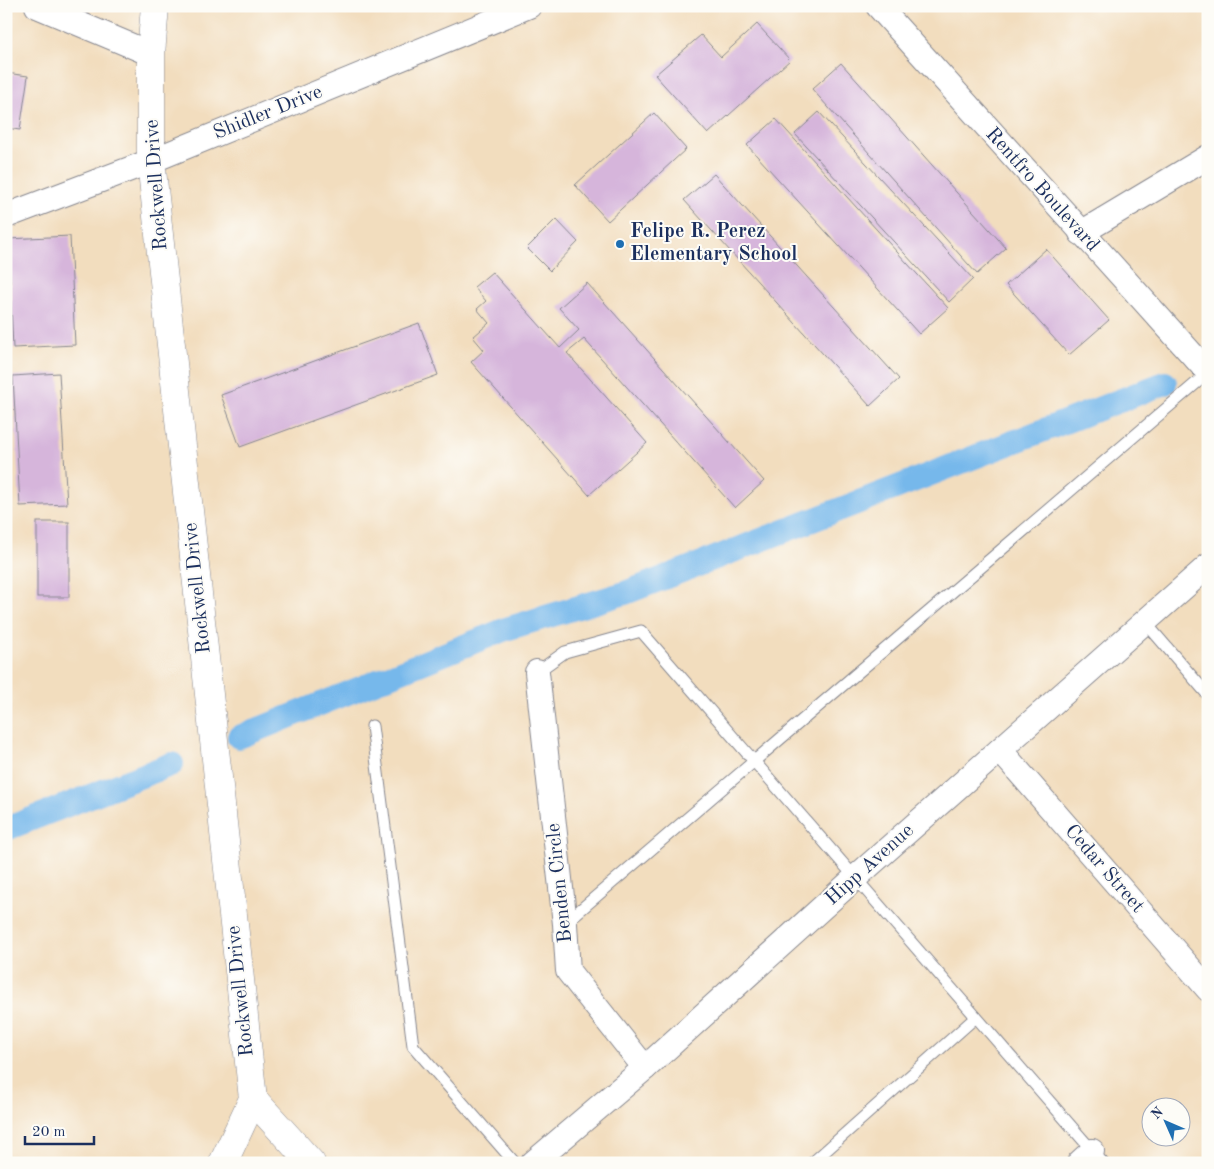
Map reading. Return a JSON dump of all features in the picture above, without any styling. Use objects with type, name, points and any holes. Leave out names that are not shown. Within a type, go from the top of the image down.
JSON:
[{"type":"street","points":[[37,6],[151,54]]},
{"type":"street","name":"Rockwell Drive","points":[[155,6],[151,54],[151,161],[253,1099]]},
{"type":"street","name":"Shidler Drive","points":[[6,216],[151,161],[529,6]]},
{"type":"street","name":"Rentfro Boulevard","points":[[889,11],[1081,233],[1208,373]]},
{"type":"street","points":[[1081,233],[1208,158]]},
{"type":"street","name":"Hipp Avenue","points":[[533,1163],[645,1068],[855,878],[1208,566]]},
{"type":"street","name":"Benden Circle","points":[[537,672],[565,924],[568,970],[645,1068]]},
{"type":"street","name":"Cedar Street","points":[[1000,750],[1208,989]]},
{"type":"street","points":[[223,1163],[253,1099],[311,1163]]},
{"type":"lane","points":[[565,924],[1208,373]]},
{"type":"lane","points":[[1144,622],[1208,696]]},
{"type":"lane","points":[[537,672],[565,652],[641,631],[976,1017],[1091,1159]]},
{"type":"lane","points":[[372,726],[413,1046],[515,1163]]},
{"type":"lane","points":[[812,1163],[976,1017]]},
{"type":"building","points":[[757,24],[790,60],[708,134],[655,75],[701,35],[721,57]]},
{"type":"building","points":[[841,63],[1006,248],[977,274],[812,89]]},
{"type":"building","points":[[6,73],[28,76],[20,130],[6,128]]},
{"type":"building","points":[[819,112],[973,279],[949,302],[795,134]]},
{"type":"building","points":[[654,113],[686,149],[608,221],[575,185]]},
{"type":"building","points":[[776,119],[948,308],[919,334],[747,145]]},
{"type":"building","points":[[714,174],[899,379],[870,406],[684,200]]},
{"type":"building","points":[[556,219],[578,242],[550,271],[527,248]]},
{"type":"building","points":[[70,236],[75,345],[13,348],[8,239]]},
{"type":"building","points":[[1046,249],[1109,320],[1069,355],[1006,285]]},
{"type":"building","points":[[492,272],[560,348],[579,330],[559,308],[587,283],[764,481],[735,508],[584,339],[567,353],[647,443],[589,495],[471,362],[484,350],[473,337],[489,323],[477,309],[486,301],[474,287]]},
{"type":"building","points":[[419,323],[438,375],[240,447],[221,395]]},
{"type":"building","points":[[59,373],[67,504],[20,506],[13,376]]},
{"type":"building","points":[[37,522],[69,522],[69,597],[37,597]]},
{"type":"waterway","points":[[239,737],[506,629],[625,593],[1165,383]]},
{"type":"waterway","points":[[6,829],[172,764]]},
{"type":"place","name":"Felipe R. Perez Elementary School","points":[[620,244]]}]
